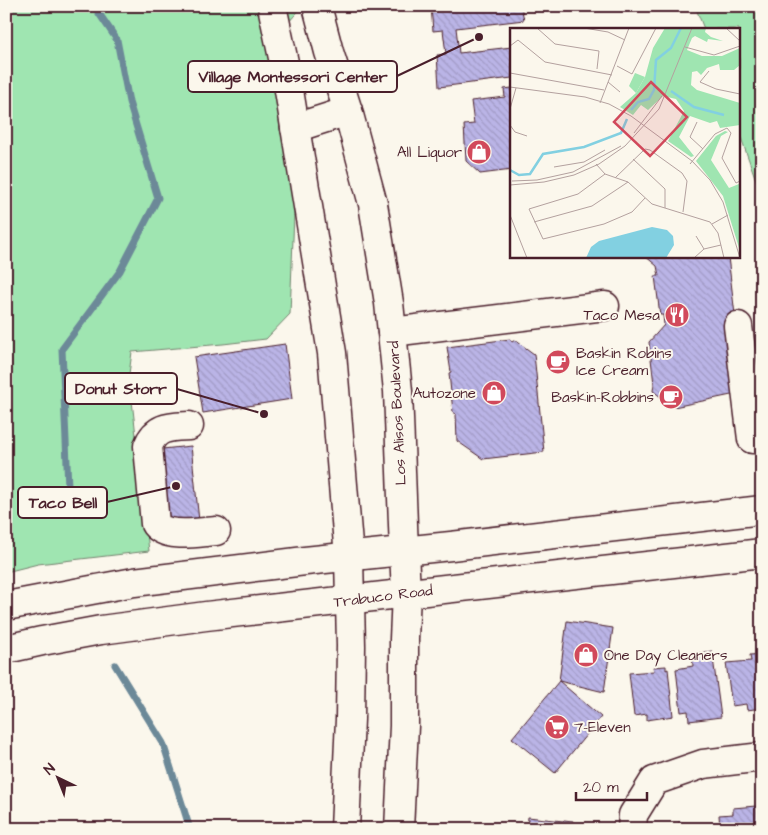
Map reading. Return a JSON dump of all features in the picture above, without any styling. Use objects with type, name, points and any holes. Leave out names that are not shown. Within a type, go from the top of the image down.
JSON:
[{"type":"main road","points":[[272,6],[286,72],[332,353],[349,557],[350,719],[345,829]]},
{"type":"main road","name":"Los Alisos Boulevard","points":[[318,6],[329,52],[348,111],[373,204],[389,303],[398,391],[406,593],[404,726],[399,829]]},
{"type":"main road","points":[[295,128],[348,111]]},
{"type":"main road","points":[[392,332],[606,306]]},
{"type":"main road","points":[[738,326],[752,439]]},
{"type":"main road","points":[[189,426],[171,427],[161,430],[152,437],[148,446],[156,524],[164,532],[173,534],[216,531]]},
{"type":"main road","points":[[6,606],[134,582],[762,510]]},
{"type":"main road","name":"Trabuco Road","points":[[6,649],[101,630],[206,616],[762,553]]},
{"type":"main road","points":[[632,829],[633,815],[654,781],[703,764],[762,757]]},
{"type":"green space","points":[[6,6],[303,6],[287,24],[297,139],[290,314],[266,339],[132,352],[129,374],[149,551],[38,564],[6,572]]},
{"type":"green space","points":[[695,6],[762,6],[762,197],[740,135],[740,28],[704,28]]},
{"type":"building","points":[[431,6],[521,6],[524,20],[456,28],[459,53],[510,47],[510,78],[439,87],[437,55],[446,54],[443,30],[433,31]]},
{"type":"building","points":[[510,88],[510,170],[480,174],[466,161],[464,125],[474,124],[471,101],[505,97],[504,89]]},
{"type":"building","points":[[647,258],[728,258],[736,323],[736,394],[674,407],[653,391],[654,384],[649,342],[664,325],[663,315],[660,315],[655,276],[659,276],[657,266]]},
{"type":"building","name":"Autozone","points":[[510,339],[512,342],[515,340],[534,354],[544,452],[483,459],[457,441],[456,414],[453,412],[449,373],[451,372],[447,347]]},
{"type":"building","points":[[285,344],[292,399],[203,413],[194,357]]},
{"type":"building","points":[[191,446],[199,521],[160,526],[153,450]]},
{"type":"building","name":"One Day Cleaners","points":[[567,621],[613,628],[604,692],[559,681]]},
{"type":"building","points":[[712,651],[721,717],[689,721],[688,711],[681,712],[676,669],[693,666],[692,654]]},
{"type":"building","points":[[762,654],[762,708],[747,710],[746,704],[732,706],[726,663],[751,661],[750,655]]},
{"type":"building","points":[[666,666],[666,670],[668,669],[673,716],[647,720],[647,714],[634,716],[629,673],[654,671],[653,667]]},
{"type":"building","name":"7-Eleven","points":[[559,681],[601,717],[555,773],[512,738]]},
{"type":"building","points":[[756,806],[758,829],[720,829],[719,815],[733,814],[733,808]]},
{"type":"building","points":[[528,817],[573,821],[572,829],[527,829]]},
{"type":"building","points":[[679,822],[708,826],[708,829],[678,829]]},
{"type":"waterway","points":[[69,510],[62,349],[120,271],[158,198],[129,102],[117,40],[94,6]]},
{"type":"waterway","points":[[115,665],[163,743],[190,829]]},
{"type":"place","name":"Village Montessori Center","points":[[479,37]]},
{"type":"place","name":"All Liquor","points":[[479,152]]},
{"type":"place","name":"Taco Mesa","points":[[677,315]]},
{"type":"place","name":"Baskin Robins Ice Cream","points":[[558,362]]},
{"type":"place","name":"Autozone","points":[[494,393]]},
{"type":"place","name":"Baskin-Robbins","points":[[671,397]]},
{"type":"place","name":"Donut Storr","points":[[264,414]]},
{"type":"place","name":"Taco Bell","points":[[176,486]]},
{"type":"place","name":"One Day Cleaners","points":[[586,655]]},
{"type":"place","name":"7-Eleven","points":[[557,727]]}]
